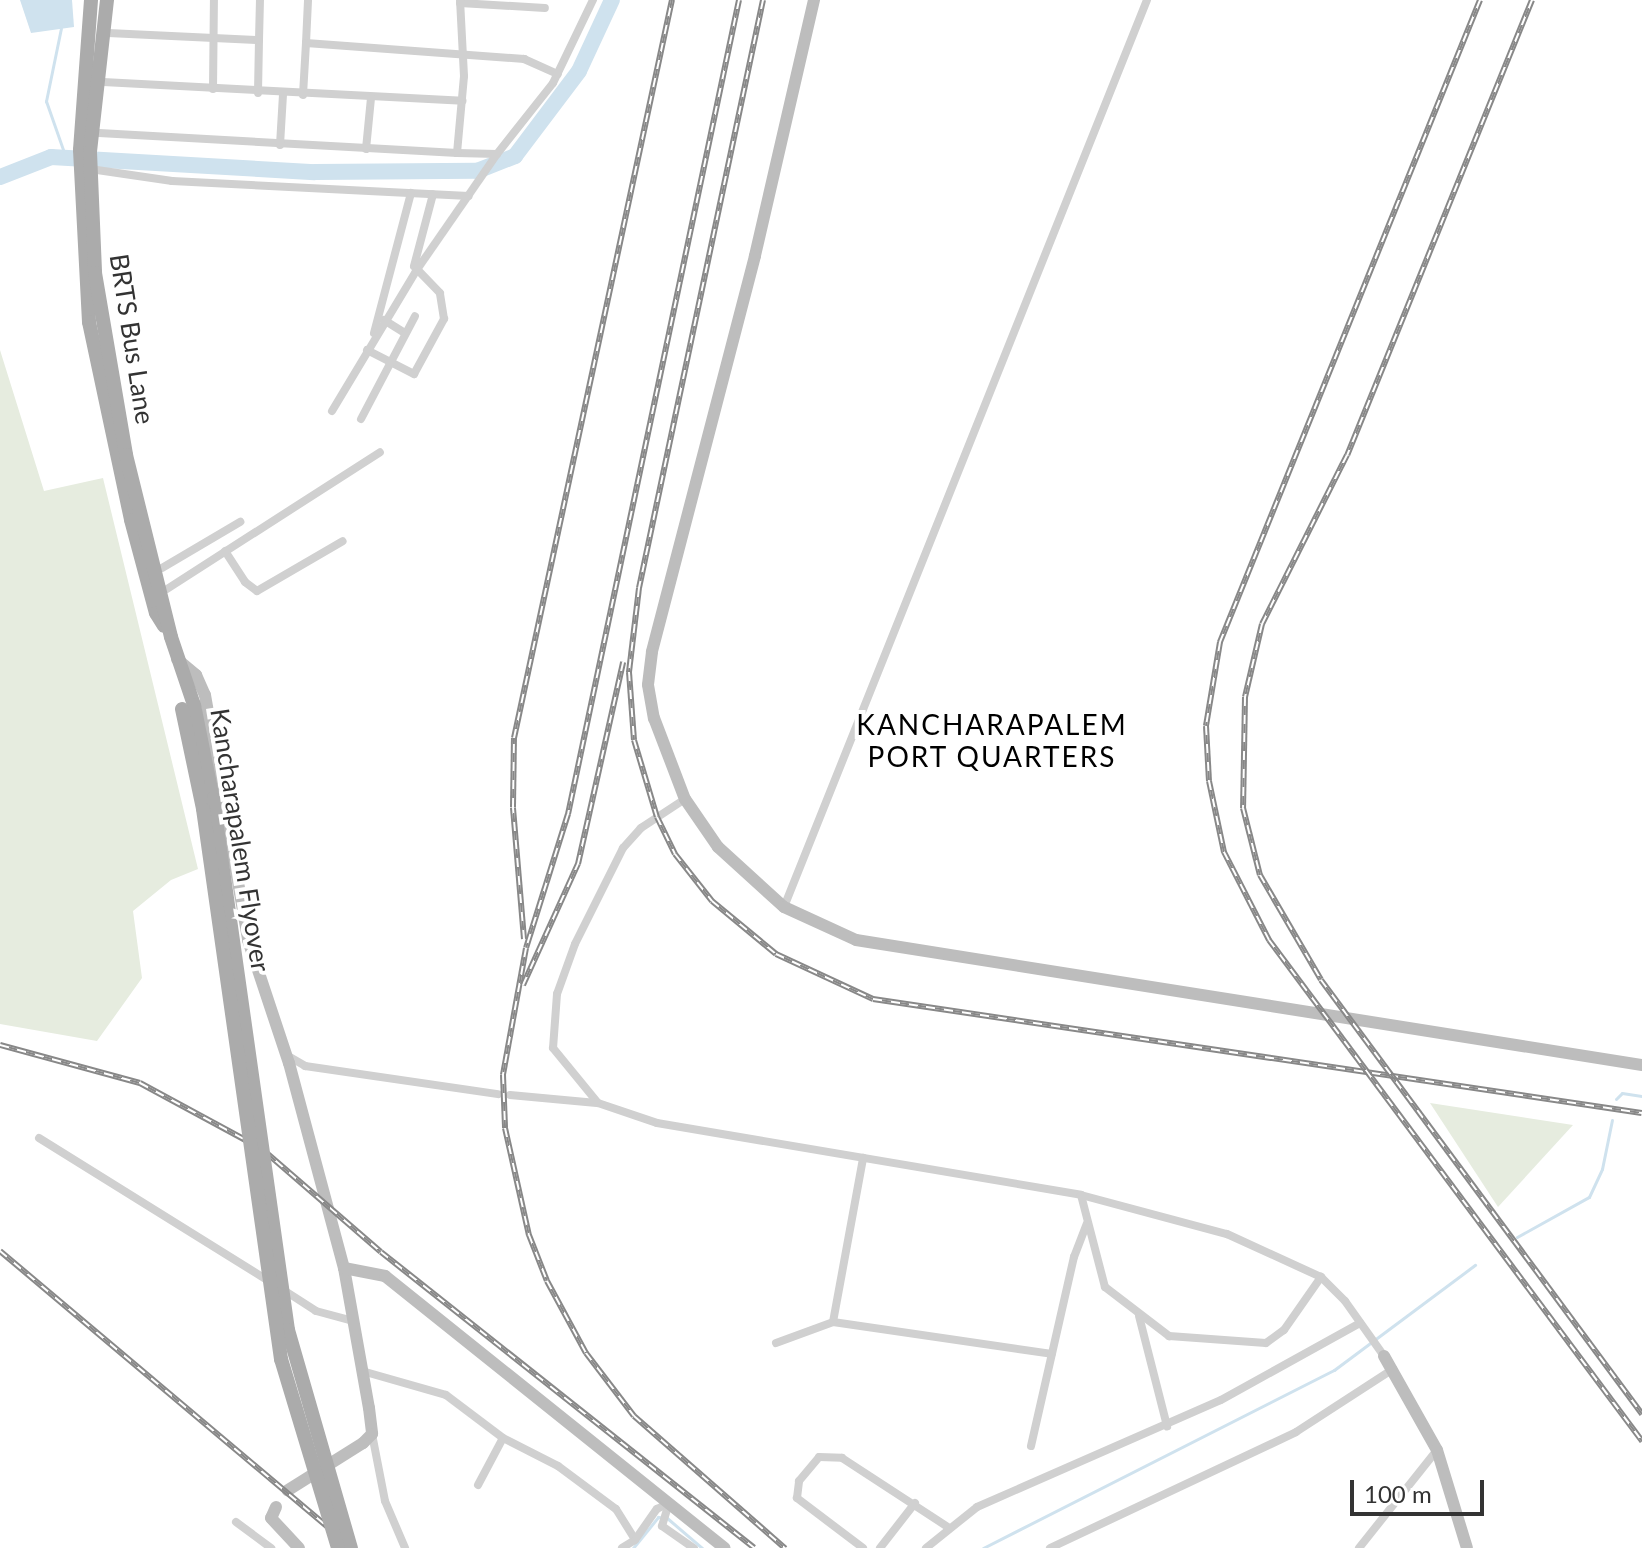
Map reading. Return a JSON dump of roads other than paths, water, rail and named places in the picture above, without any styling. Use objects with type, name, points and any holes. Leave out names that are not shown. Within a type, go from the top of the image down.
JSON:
[{"type":"main road","points":[[91,0],[89,170],[117,380],[167,589],[171,637]]},
{"type":"main road","points":[[89,152],[110,0]]},
{"type":"main road","points":[[89,152],[99,133],[110,0]]},
{"type":"main road","name":"BRTS Bus Lane","points":[[89,170],[95,273],[112,385],[183,679]]},
{"type":"main road","name":"Kancharapalem Flyover","points":[[183,679],[281,1359],[338,1548]]},
{"type":"main road","name":"Kancharapalem Flyover","points":[[188,707],[213,799],[288,1330],[351,1548]]},
{"type":"street","points":[[213,89],[214,0]]},
{"type":"street","points":[[258,93],[260,0]]},
{"type":"street","points":[[303,95],[308,0]]},
{"type":"street","points":[[332,411],[373,338],[416,271],[480,184],[495,157],[558,74],[593,0]]},
{"type":"street","points":[[814,0],[755,256],[652,652],[649,703],[685,799],[741,872],[784,907],[831,932],[886,947],[1642,1065]]},
{"type":"street","points":[[784,907],[1147,0]]},
{"type":"street","points":[[457,153],[464,53],[460,2],[545,8]]},
{"type":"street","points":[[108,33],[259,40]]},
{"type":"street","points":[[306,43],[524,59],[558,74]]},
{"type":"street","points":[[103,82],[258,93],[462,101]]},
{"type":"street","points":[[280,145],[283,94]]},
{"type":"street","points":[[366,149],[371,98]]},
{"type":"street","points":[[99,133],[495,157]]},
{"type":"street","points":[[89,170],[172,181],[469,196]]},
{"type":"street","points":[[373,338],[378,303],[411,193]]},
{"type":"street","points":[[367,350],[414,374],[446,312],[440,293],[416,271],[416,250],[433,194]]},
{"type":"street","points":[[361,419],[415,316]]},
{"type":"street","points":[[384,320],[405,333]]},
{"type":"street","points":[[167,589],[380,452]]},
{"type":"street","points":[[162,568],[240,522]]},
{"type":"street","points":[[225,551],[249,587],[257,591],[343,541]]},
{"type":"street","points":[[207,542],[216,558]]},
{"type":"street","points":[[177,659],[196,675],[205,695],[248,940],[287,1055],[344,1268],[388,1510],[405,1548]]},
{"type":"street","points":[[598,1103],[553,1048],[557,994],[575,944],[623,848],[641,828],[685,799]]},
{"type":"street","points":[[287,1055],[305,1066],[498,1094]]},
{"type":"street","points":[[292,1076],[305,1066]]},
{"type":"street","points":[[510,1095],[598,1103],[657,1123],[1081,1195],[1227,1234],[1321,1277],[1363,1326],[1393,1369],[1437,1450],[1467,1548]]},
{"type":"street","points":[[39,1138],[302,1303],[353,1321]]},
{"type":"street","points":[[833,1322],[863,1158]]},
{"type":"street","points":[[1081,1195],[1105,1287],[1169,1336],[1266,1343],[1284,1330],[1321,1277]]},
{"type":"street","points":[[1031,1446],[1074,1257],[1088,1222]]},
{"type":"street","points":[[344,1268],[385,1276],[669,1509],[725,1548]]},
{"type":"street","points":[[1139,1316],[1167,1426]]},
{"type":"street","points":[[776,1343],[833,1322],[1052,1354]]},
{"type":"street","points":[[926,1548],[948,1527],[977,1507],[1167,1426],[1294,1364],[1363,1326]]},
{"type":"street","points":[[1050,1548],[1296,1432],[1393,1369]]},
{"type":"street","points":[[362,1371],[438,1391],[503,1438],[558,1466],[616,1509],[635,1540]]},
{"type":"street","points":[[288,1490],[372,1434]]},
{"type":"street","points":[[478,1485],[503,1438]]},
{"type":"street","points":[[1359,1548],[1437,1450]]},
{"type":"street","points":[[863,1548],[797,1498],[799,1481],[819,1457],[842,1458],[948,1527]]},
{"type":"street","points":[[880,1548],[915,1503]]},
{"type":"street","points":[[276,1507],[271,1518],[299,1548]]},
{"type":"street","points":[[622,1548],[635,1540],[657,1509],[669,1509]]},
{"type":"street","points":[[669,1509],[662,1526],[694,1548]]},
{"type":"street","points":[[236,1522],[271,1548]]},
{"type":"water","points":[[20,0],[72,0],[74,27],[31,33]]},
{"type":"waterway","points":[[0,177],[51,157],[315,172],[477,171],[515,156],[579,71],[612,0]]},
{"type":"waterway","points":[[61,28],[46,101],[66,158]]},
{"type":"waterway","points":[[1616,1099],[1622,1093],[1642,1096]]},
{"type":"waterway","points":[[1517,1237],[1589,1197],[1602,1169],[1612,1120]]},
{"type":"waterway","points":[[983,1548],[1334,1370],[1475,1265]]},
{"type":"waterway","points":[[633,1548],[658,1517],[667,1518],[702,1548]]},
{"type":"railway","points":[[524,939],[513,807],[514,738],[672,0]]},
{"type":"railway","points":[[739,0],[568,814],[526,948],[503,1075],[505,1128],[529,1235],[547,1281],[586,1353],[634,1416],[785,1548]]},
{"type":"railway","points":[[763,0],[639,588],[629,672],[634,740],[657,817],[675,854],[712,901],[776,954],[873,999],[1642,1113]]},
{"type":"railway","points":[[1480,0],[1220,642],[1206,726],[1209,781],[1224,852],[1269,940],[1642,1441]]},
{"type":"railway","points":[[1532,0],[1347,455],[1262,624],[1245,697],[1243,808],[1260,875],[1321,980],[1642,1414]]},
{"type":"railway","points":[[523,985],[578,864],[623,662]]},
{"type":"railway","points":[[0,1045],[140,1083],[262,1149],[381,1252],[754,1548]]},
{"type":"railway","points":[[0,1251],[353,1548]]},
{"type":"district","name":"KANCHARAPALEM PORT QUARTERS","points":[[992,740]]}]
